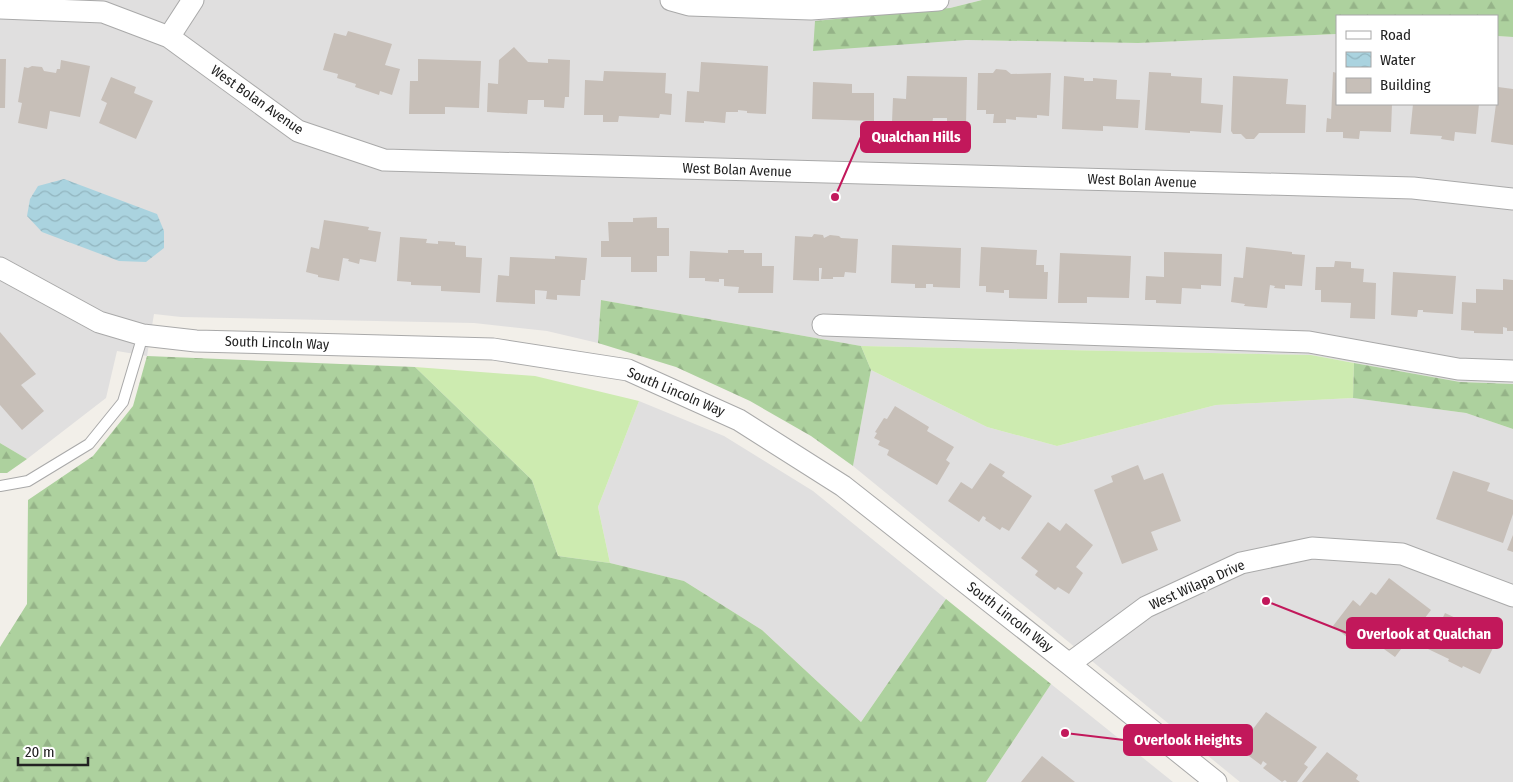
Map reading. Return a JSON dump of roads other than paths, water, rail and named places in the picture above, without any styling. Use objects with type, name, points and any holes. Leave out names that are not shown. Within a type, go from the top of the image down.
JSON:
[{"type":"street","points":[[169,37],[193,0]]},
{"type":"street","points":[[671,0],[689,5],[812,9],[938,0]]},
{"type":"street","name":"West Bolan Avenue","points":[[0,8],[103,12],[169,37],[298,132],[384,160],[1413,188],[1513,199]]},
{"type":"street","name":"South Lincoln Way","points":[[0,268],[99,322],[143,335],[196,340],[493,349],[628,370],[739,420],[843,486],[1070,664],[1216,782]]},
{"type":"street","points":[[823,325],[1309,342],[1458,369],[1513,372]]},
{"type":"street","name":"West Wilapa Drive","points":[[1070,664],[1146,607],[1241,563],[1312,548],[1402,554],[1513,596]]},
{"type":"lane","points":[[0,486],[28,481],[89,444],[123,402],[143,335]]},
{"type":"water","points":[[64,179],[157,214],[164,231],[164,248],[146,262],[119,261],[42,232],[27,216],[30,199],[38,186]]},
{"type":"place","name":"Qualchan Hills","points":[[835,197]]},
{"type":"place","name":"Overlook at Qualchan","points":[[1266,601]]},
{"type":"place","name":"Overlook Heights","points":[[1065,733]]}]
